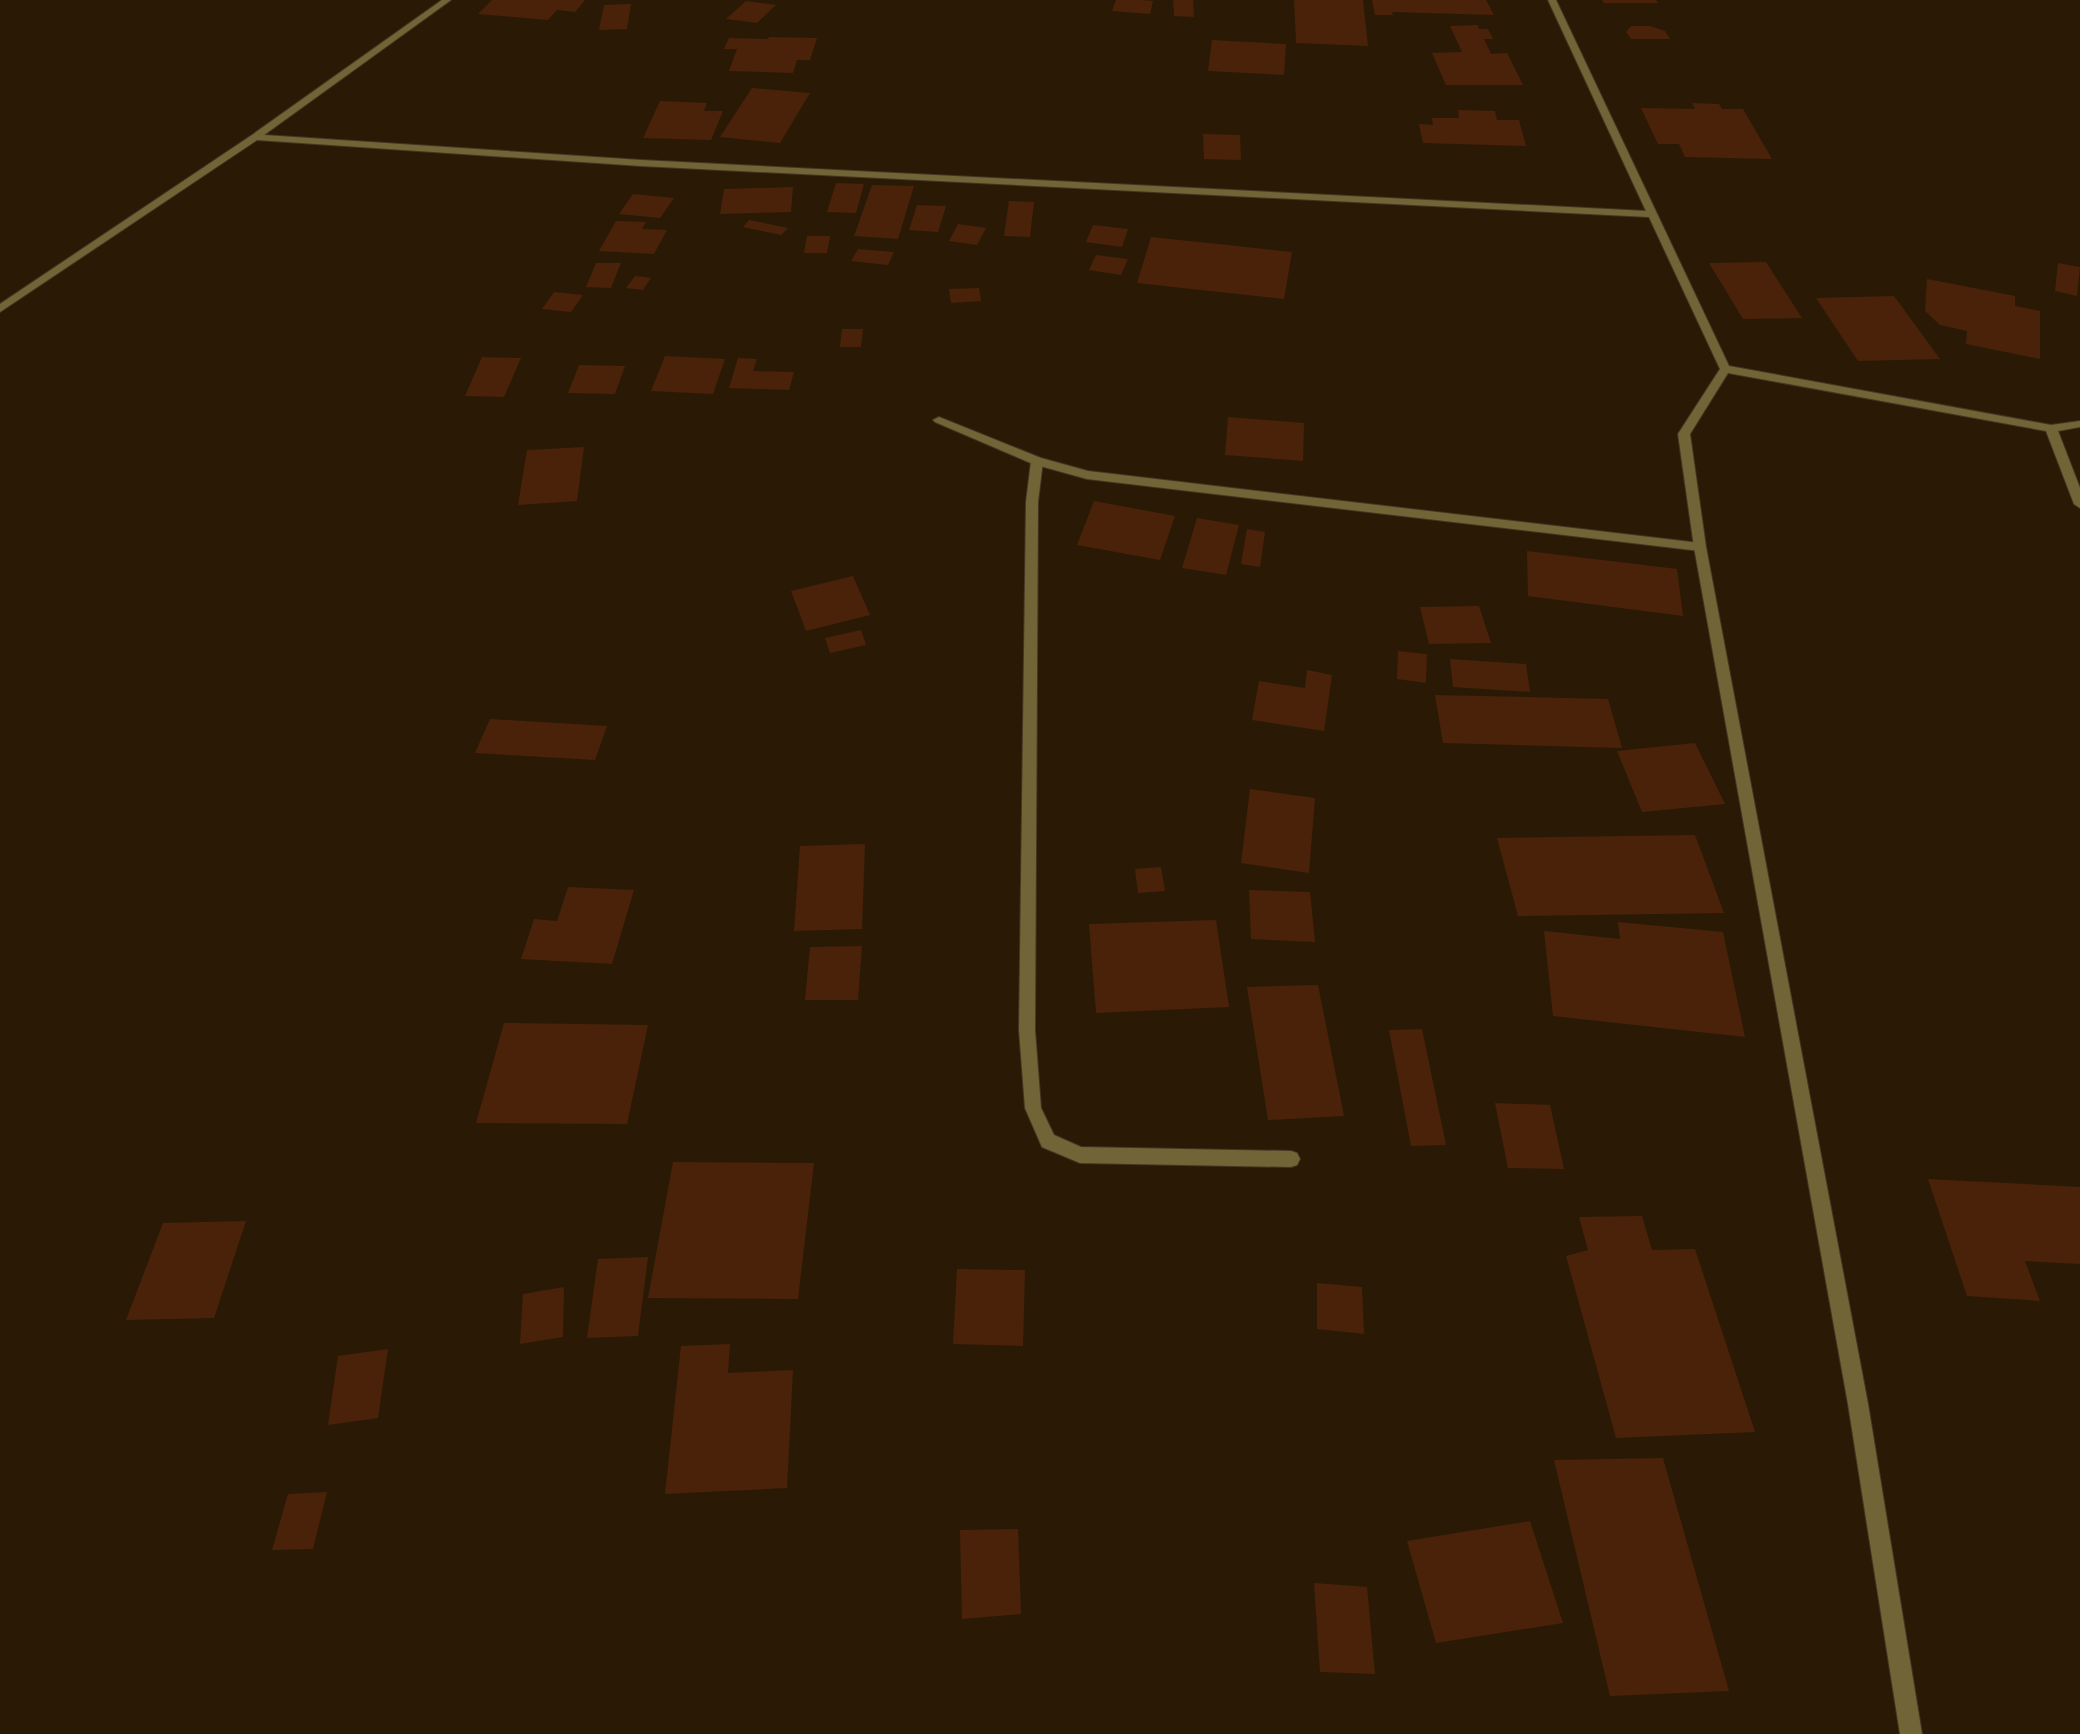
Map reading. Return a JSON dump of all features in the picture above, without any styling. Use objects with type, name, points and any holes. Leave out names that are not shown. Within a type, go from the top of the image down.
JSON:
[{"type":"street","points":[[0,309],[255,136],[447,0]]},
{"type":"street","points":[[1552,0],[1725,369]]},
{"type":"street","points":[[255,136],[641,163],[1651,214]]},
{"type":"street","points":[[1725,369],[2051,428],[2080,424]]},
{"type":"street","points":[[1725,369],[1684,434],[1700,548],[1858,1404],[1911,1734]]},
{"type":"street","points":[[939,420],[1037,461],[1087,475],[1700,548]]},
{"type":"street","points":[[2051,428],[2080,504]]},
{"type":"street","points":[[1037,461],[1032,502],[1027,1018],[1033,1108],[1048,1141],[1080,1155],[1291,1159]]},
{"type":"building","points":[[492,0],[585,0],[575,12],[557,10],[548,20],[478,14]]},
{"type":"building","points":[[1116,0],[1153,1],[1150,14],[1112,11]]},
{"type":"building","points":[[1173,0],[1193,0],[1194,17],[1174,16]]},
{"type":"building","points":[[1294,0],[1363,0],[1368,46],[1296,43]]},
{"type":"building","points":[[1372,0],[1486,0],[1494,15],[1392,12],[1393,15],[1375,15]]},
{"type":"building","points":[[1602,0],[1656,0],[1658,3],[1604,3]]},
{"type":"building","points":[[746,1],[776,5],[757,23],[726,19]]},
{"type":"building","points":[[631,4],[627,29],[599,30],[604,5]]},
{"type":"building","points":[[1478,25],[1479,29],[1488,29],[1493,39],[1484,39],[1491,54],[1507,53],[1523,85],[1446,85],[1432,53],[1462,52],[1450,26]]},
{"type":"building","points":[[1631,26],[1650,26],[1665,31],[1670,39],[1631,39],[1626,32]]},
{"type":"building","points":[[769,37],[817,38],[810,60],[797,60],[793,73],[729,71],[737,49],[724,49],[729,38],[768,39]]},
{"type":"building","points":[[1212,40],[1286,44],[1284,75],[1208,71]]},
{"type":"building","points":[[752,88],[810,93],[780,143],[720,137]]},
{"type":"building","points":[[660,101],[707,103],[704,111],[723,111],[711,140],[643,138]]},
{"type":"building","points":[[1692,103],[1719,104],[1722,109],[1743,109],[1772,159],[1685,157],[1679,144],[1658,144],[1641,108],[1695,109]]},
{"type":"building","points":[[1458,110],[1495,111],[1497,120],[1519,120],[1526,146],[1423,143],[1419,124],[1433,125],[1432,118],[1459,118]]},
{"type":"building","points":[[1203,134],[1240,135],[1241,160],[1204,159]]},
{"type":"building","points":[[836,183],[864,184],[856,213],[827,212]]},
{"type":"building","points":[[872,185],[914,186],[898,239],[854,236]]},
{"type":"building","points":[[793,187],[791,212],[720,214],[724,189]]},
{"type":"building","points":[[633,194],[674,198],[660,218],[619,214]]},
{"type":"building","points":[[1009,201],[1034,202],[1030,237],[1004,236]]},
{"type":"building","points":[[917,205],[946,206],[938,232],[909,230]]},
{"type":"building","points":[[749,220],[788,228],[781,235],[743,227]]},
{"type":"building","points":[[616,221],[646,222],[642,229],[667,230],[654,254],[599,251]]},
{"type":"building","points":[[958,224],[986,228],[977,245],[949,241]]},
{"type":"building","points":[[1093,225],[1128,229],[1122,247],[1086,242]]},
{"type":"building","points":[[807,236],[830,236],[827,253],[804,253]]},
{"type":"building","points":[[1151,237],[1292,252],[1284,299],[1137,283]]},
{"type":"building","points":[[858,249],[894,252],[888,265],[851,261]]},
{"type":"building","points":[[1096,255],[1128,259],[1121,275],[1089,270]]},
{"type":"building","points":[[1766,262],[1802,318],[1743,319],[1709,263]]},
{"type":"building","points":[[596,263],[621,263],[611,288],[586,287]]},
{"type":"building","points":[[2058,263],[2080,267],[2077,296],[2055,291]]},
{"type":"building","points":[[635,276],[651,278],[643,290],[626,288]]},
{"type":"building","points":[[1927,279],[2015,296],[2015,306],[2040,311],[2040,359],[1966,344],[1967,331],[1940,325],[1925,311]]},
{"type":"building","points":[[979,288],[981,301],[951,303],[949,289]]},
{"type":"building","points":[[554,292],[583,295],[571,312],[542,309]]},
{"type":"building","points":[[1894,296],[1940,359],[1858,361],[1816,298]]},
{"type":"building","points":[[842,329],[863,329],[861,347],[840,347]]},
{"type":"building","points":[[665,356],[725,359],[713,394],[651,391]]},
{"type":"building","points":[[482,357],[521,358],[504,397],[465,396]]},
{"type":"building","points":[[738,358],[757,359],[753,371],[794,372],[789,390],[729,388]]},
{"type":"building","points":[[579,365],[625,366],[615,394],[568,393]]},
{"type":"building","points":[[1228,417],[1304,423],[1303,461],[1225,455]]},
{"type":"building","points":[[584,447],[577,501],[518,505],[527,450]]},
{"type":"building","points":[[1094,501],[1175,516],[1160,560],[1077,545]]},
{"type":"building","points":[[1197,518],[1239,525],[1226,575],[1182,568]]},
{"type":"building","points":[[1247,529],[1265,532],[1260,567],[1241,564]]},
{"type":"building","points":[[1527,551],[1677,569],[1683,616],[1528,596]]},
{"type":"building","points":[[853,576],[870,615],[806,631],[791,591]]},
{"type":"building","points":[[1479,606],[1491,643],[1429,644],[1420,607]]},
{"type":"building","points":[[861,630],[866,645],[830,653],[825,638]]},
{"type":"building","points":[[1398,651],[1427,654],[1426,683],[1397,679]]},
{"type":"building","points":[[1450,659],[1526,664],[1530,692],[1453,687]]},
{"type":"building","points":[[1307,670],[1332,675],[1324,731],[1252,720],[1259,681],[1305,688]]},
{"type":"building","points":[[1435,695],[1608,699],[1622,748],[1443,743]]},
{"type":"building","points":[[490,719],[607,726],[595,760],[475,753]]},
{"type":"building","points":[[1695,743],[1725,804],[1642,812],[1617,751]]},
{"type":"building","points":[[1250,789],[1315,798],[1309,873],[1241,863]]},
{"type":"building","points":[[1695,835],[1724,913],[1518,916],[1497,838]]},
{"type":"building","points":[[865,844],[862,929],[794,931],[800,846]]},
{"type":"building","points":[[1161,867],[1165,891],[1138,893],[1135,869]]},
{"type":"building","points":[[568,887],[634,890],[612,964],[521,959],[534,919],[557,921]]},
{"type":"building","points":[[1249,890],[1310,892],[1315,942],[1251,939]]},
{"type":"building","points":[[1216,920],[1229,1007],[1096,1013],[1089,924]]},
{"type":"building","points":[[1618,922],[1723,932],[1745,1037],[1553,1016],[1544,931],[1620,939]]},
{"type":"building","points":[[862,946],[858,1000],[805,1000],[810,947]]},
{"type":"building","points":[[1318,985],[1344,1116],[1268,1120],[1247,987]]},
{"type":"building","points":[[504,1023],[648,1025],[627,1124],[476,1123]]},
{"type":"building","points":[[1422,1029],[1446,1145],[1411,1146],[1389,1030]]},
{"type":"building","points":[[1495,1103],[1550,1105],[1564,1169],[1508,1168]]},
{"type":"building","points":[[673,1162],[814,1163],[798,1299],[648,1298]]},
{"type":"building","points":[[1928,1179],[2080,1187],[2080,1264],[2025,1261],[2040,1301],[1967,1296]]},
{"type":"building","points":[[1642,1216],[1652,1250],[1695,1249],[1755,1432],[1616,1438],[1566,1256],[1588,1250],[1579,1217]]},
{"type":"building","points":[[246,1221],[214,1318],[126,1320],[163,1223]]},
{"type":"building","points":[[648,1257],[638,1336],[587,1338],[598,1259]]},
{"type":"building","points":[[957,1269],[1025,1270],[1023,1346],[953,1344]]},
{"type":"building","points":[[1317,1283],[1362,1287],[1364,1334],[1317,1329]]},
{"type":"building","points":[[564,1287],[563,1337],[520,1344],[523,1294]]},
{"type":"building","points":[[730,1344],[728,1373],[793,1370],[787,1488],[665,1494],[681,1346]]},
{"type":"building","points":[[388,1349],[378,1418],[328,1425],[338,1356]]},
{"type":"building","points":[[1663,1458],[1729,1691],[1610,1696],[1554,1460]]},
{"type":"building","points":[[327,1492],[313,1549],[272,1550],[288,1494]]},
{"type":"building","points":[[1530,1521],[1563,1623],[1436,1643],[1407,1541]]},
{"type":"building","points":[[1018,1529],[1021,1614],[962,1619],[960,1530]]},
{"type":"building","points":[[1314,1583],[1367,1587],[1375,1674],[1320,1672]]}]
